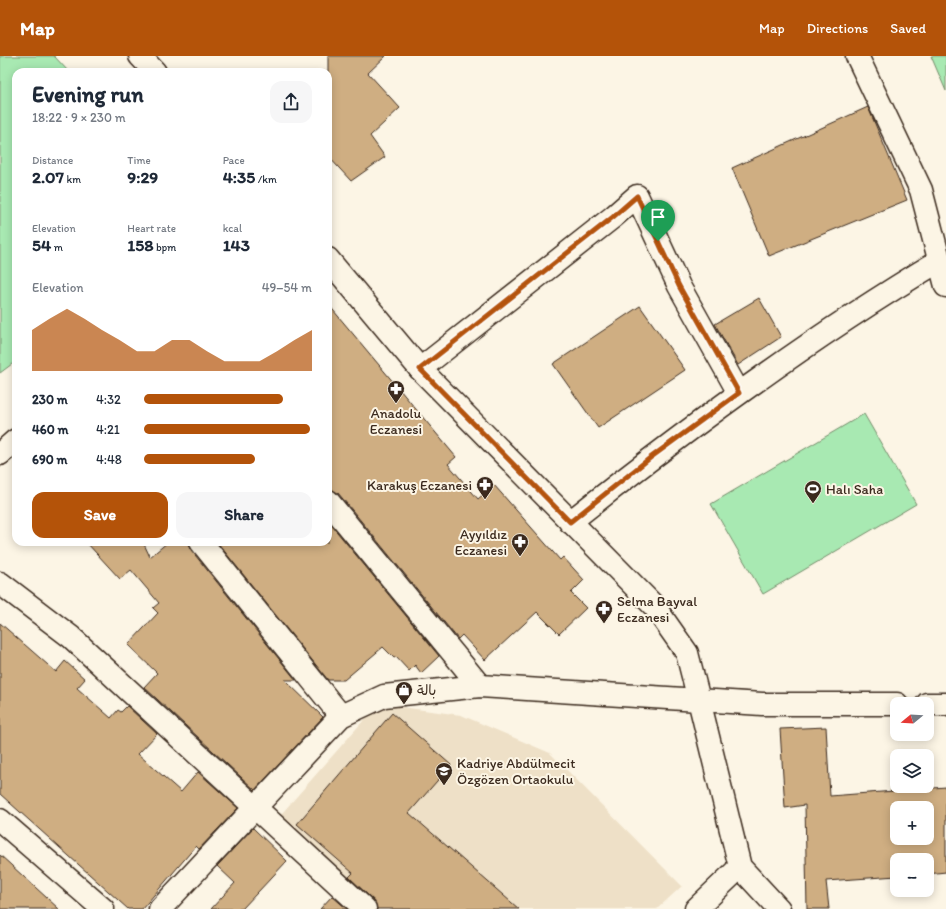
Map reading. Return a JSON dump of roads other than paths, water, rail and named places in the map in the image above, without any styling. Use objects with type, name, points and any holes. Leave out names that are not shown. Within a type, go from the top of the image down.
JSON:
[{"type":"street","points":[[140,56],[152,68]]},
{"type":"street","points":[[857,56],[921,190],[946,286]]},
{"type":"street","points":[[420,369],[613,217],[637,196],[679,286],[739,393]]},
{"type":"street","points":[[570,522],[650,458],[739,393],[882,295],[939,261]]},
{"type":"street","points":[[332,265],[420,369],[654,606],[687,653],[740,867],[779,909]]},
{"type":"street","points":[[0,454],[12,444]]},
{"type":"street","points":[[332,506],[480,686]]},
{"type":"street","points":[[204,546],[341,716]]},
{"type":"street","points":[[0,583],[71,637],[255,809],[365,909]]},
{"type":"street","points":[[160,909],[341,716],[384,696],[480,686],[762,704],[890,704]]},
{"type":"street","points":[[934,704],[946,704]]},
{"type":"street","points":[[0,820],[104,909]]},
{"type":"street","points":[[696,909],[740,867]]},
{"type":"place","name":"Anadolu Eczanesi","points":[[396,404]]},
{"type":"place","name":"Karakuş Eczanesi","points":[[485,500]]},
{"type":"place","name":"Halı Saha","points":[[813,504]]},
{"type":"place","name":"Ayyıldız Eczanesi","points":[[520,557]]},
{"type":"place","name":"Selma Bayval Eczanesi","points":[[604,624]]},
{"type":"place","name":"بالة","points":[[404,705]]},
{"type":"place","name":"Kadriye Abdülmecit Özgözen Ortaokulu","points":[[444,786]]}]
